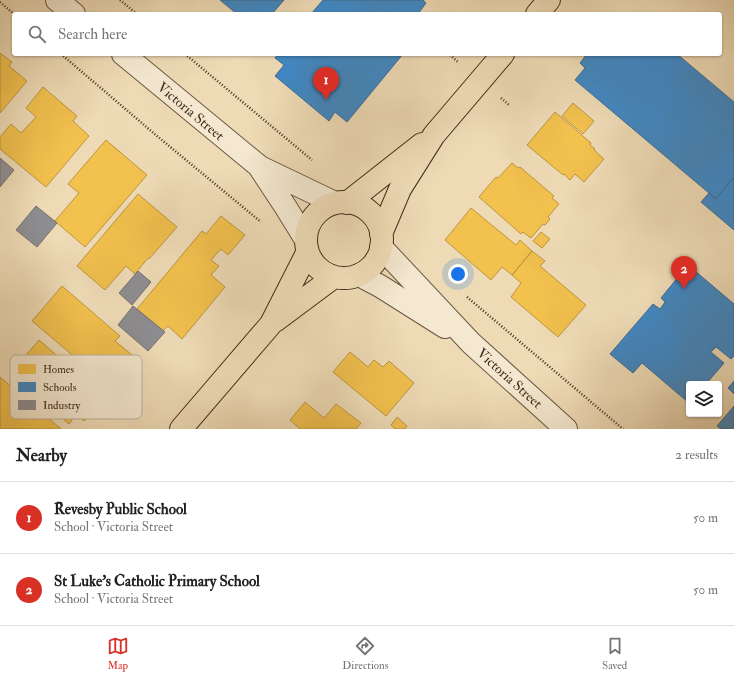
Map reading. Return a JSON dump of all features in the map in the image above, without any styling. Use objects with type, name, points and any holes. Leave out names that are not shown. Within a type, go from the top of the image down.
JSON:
[{"type":"main road","points":[[539,12],[549,0]]},
{"type":"main road","points":[[307,246],[314,264],[323,273],[334,277],[347,279],[358,275],[369,268],[377,259],[381,241],[400,189],[434,135],[501,56]]},
{"type":"main road","points":[[271,324],[307,246],[308,228],[314,217],[323,208],[341,203],[434,135]]},
{"type":"main road","points":[[341,203],[360,206],[370,213],[377,223],[381,241]]},
{"type":"main road","points":[[181,429],[271,324],[334,277]]},
{"type":"street","points":[[57,0],[72,12]]},
{"type":"street","name":"Victoria Street","points":[[125,56],[260,167],[341,203]]},
{"type":"street","name":"Victoria Street","points":[[260,167],[285,206],[307,246]]},
{"type":"street","name":"Victoria Street","points":[[381,241],[471,343],[566,429]]},
{"type":"street","name":"Victoria Street","points":[[358,275],[380,286],[471,343]]},
{"type":"path","points":[[120,0],[135,12]]},
{"type":"path","points":[[0,2],[12,12]]},
{"type":"path","points":[[63,56],[263,224]]},
{"type":"path","points":[[187,56],[314,162]]},
{"type":"path","points":[[464,294],[623,429]]},
{"type":"building: Homes","points":[[0,53],[12,62],[9,66],[27,81],[0,113]]},
{"type":"building: Homes","points":[[43,87],[77,116],[73,121],[89,136],[46,187],[0,149],[0,137],[11,124],[21,133],[36,117],[26,108]]},
{"type":"building: Homes","points":[[573,103],[594,121],[583,134],[562,116]]},
{"type":"building: Homes","points":[[555,112],[591,143],[590,145],[595,149],[594,150],[604,159],[584,182],[575,174],[570,180],[527,145]]},
{"type":"building: Homes","points":[[106,140],[147,175],[85,247],[55,221],[79,193],[68,184]]},
{"type":"building: Homes","points":[[512,163],[518,168],[520,167],[554,196],[552,198],[559,204],[548,217],[550,219],[545,225],[543,224],[531,238],[523,232],[521,234],[479,197],[496,177],[498,178]]},
{"type":"building: Homes","points":[[138,194],[177,227],[135,274],[126,266],[105,290],[77,266]]},
{"type":"building: Homes","points":[[471,208],[516,245],[520,240],[532,251],[512,275],[502,267],[491,280],[445,240]]},
{"type":"building: Homes","points":[[221,216],[245,235],[228,255],[221,249],[211,260],[219,266],[211,275],[225,287],[182,339],[168,326],[163,331],[137,309],[202,231],[206,234]]},
{"type":"building: Homes","points":[[541,232],[550,239],[542,248],[533,241]]},
{"type":"building: Homes","points":[[532,251],[545,261],[540,266],[586,305],[558,337],[511,297],[521,283],[512,275]]},
{"type":"building: Homes","points":[[62,286],[120,336],[115,341],[132,355],[72,355],[32,321]]},
{"type":"building: Homes","points":[[39,340],[56,355],[26,355]]},
{"type":"building: Homes","points":[[350,352],[368,367],[374,360],[383,367],[389,361],[414,383],[386,416],[333,372]]},
{"type":"building: Homes","points":[[0,377],[10,386],[10,419],[49,419],[61,429],[0,429]]},
{"type":"building: Homes","points":[[305,402],[324,418],[336,404],[361,423],[356,429],[300,429],[290,420]]},
{"type":"building: Homes","points":[[397,417],[407,426],[405,429],[395,429],[391,425]]},
{"type":"building: Homes","points":[[63,419],[72,419],[69,424]]},
{"type":"building: Schools","points":[[220,0],[284,0],[274,12],[235,12]]},
{"type":"building: Schools","points":[[323,0],[423,0],[426,3],[419,12],[313,12]]},
{"type":"building: Schools","points":[[276,56],[401,56],[347,122],[335,112],[329,121],[275,76],[284,65],[275,58]]},
{"type":"building: Schools","points":[[585,56],[679,56],[734,102],[734,177],[716,199],[575,80],[585,68],[580,63]]},
{"type":"building: Schools","points":[[734,177],[734,230],[701,202],[709,193],[716,199]]},
{"type":"building: Schools","points":[[688,265],[734,304],[734,356],[731,359],[716,347],[711,352],[724,363],[709,381],[686,381],[686,400],[642,363],[633,373],[610,354],[653,304],[660,309],[665,302],[661,298]]},
{"type":"building: Schools","points":[[734,381],[734,394],[728,388]]},
{"type":"building: Schools","points":[[734,406],[734,429],[721,429],[717,426]]},
{"type":"building: Industry","points":[[0,158],[14,170],[0,187]]},
{"type":"building: Industry","points":[[36,206],[57,223],[37,247],[16,230]]},
{"type":"building: Industry","points":[[138,271],[151,282],[132,305],[119,293]]},
{"type":"building: Industry","points":[[133,306],[165,332],[148,351],[118,325]]},
{"type":"place","name":"Revesby Public School","points":[[326,100]]},
{"type":"place","name":"St Luke's Catholic Primary School","points":[[684,289]]}]
